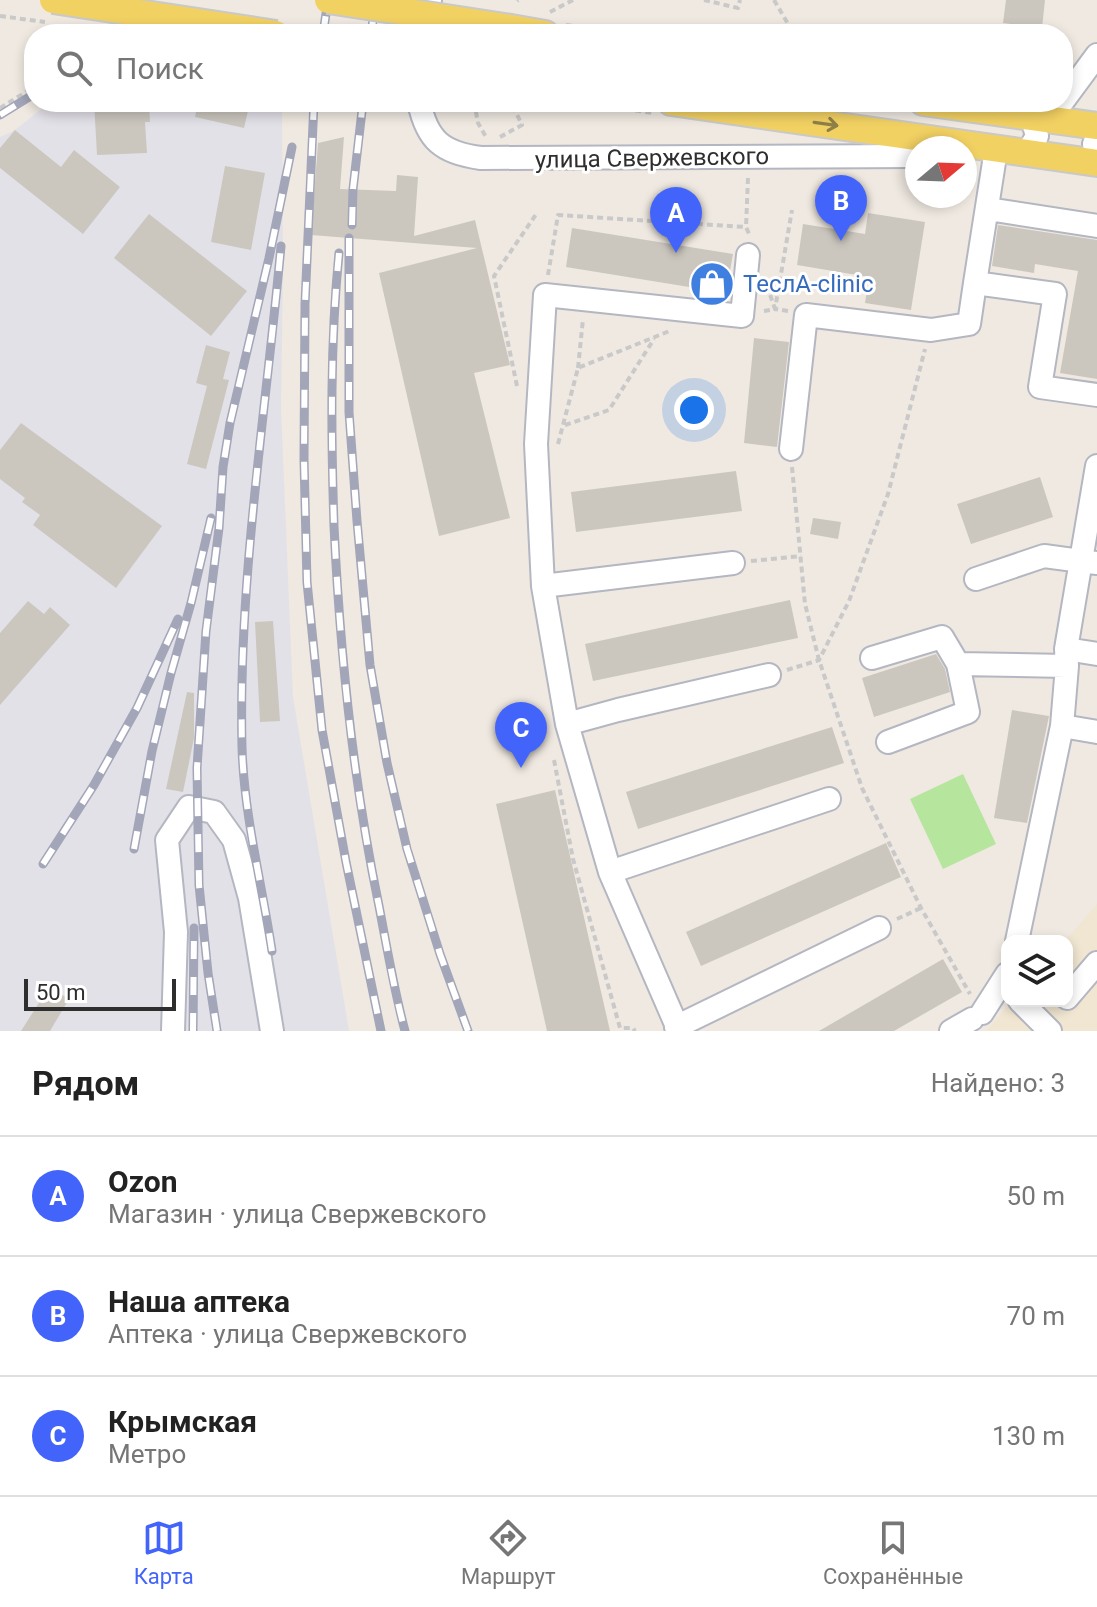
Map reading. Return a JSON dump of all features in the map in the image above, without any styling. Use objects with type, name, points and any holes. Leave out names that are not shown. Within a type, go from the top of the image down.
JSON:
[{"type":"main road","points":[[53,0],[210,24]]},
{"type":"main road","points":[[328,0],[485,24]]},
{"type":"main road","points":[[737,112],[1016,154],[1097,163]]},
{"type":"main road","points":[[998,112],[1021,115],[1035,112]]},
{"type":"main road","points":[[1068,112],[1097,126]]},
{"type":"street","points":[[425,24],[430,0]]},
{"type":"street","points":[[1073,87],[1097,55]]},
{"type":"street","name":"улица Свержевского","points":[[422,112],[427,130],[439,144],[465,156],[504,159],[905,156]]},
{"type":"street","points":[[977,156],[1016,154],[1030,148],[1037,136],[1033,122],[1021,115]]},
{"type":"street","points":[[1097,137],[1094,144],[1097,156]]},
{"type":"street","points":[[791,449],[806,315],[931,330],[969,324],[988,209],[1016,154]]},
{"type":"street","points":[[988,209],[1097,226]]},
{"type":"street","points":[[748,255],[742,316],[545,295],[536,444],[543,586],[567,724],[610,872],[678,1029],[879,928]]},
{"type":"street","points":[[975,283],[1055,294],[1040,387],[1097,395]]},
{"type":"street","points":[[1018,935],[1062,726],[1067,658],[1089,562],[1097,466]]},
{"type":"street","points":[[976,579],[1044,556],[1089,562]]},
{"type":"street","points":[[543,586],[733,563]]},
{"type":"street","points":[[872,658],[942,637],[958,664],[968,712],[888,742]]},
{"type":"street","points":[[958,664],[1097,654]]},
{"type":"street","points":[[567,724],[769,675]]},
{"type":"street","points":[[1062,726],[1097,732]]},
{"type":"street","points":[[610,872],[829,799]]},
{"type":"street","points":[[173,1031],[176,932],[167,840],[189,807],[214,812],[234,840],[250,898],[272,1031]]},
{"type":"street","points":[[1073,991],[1097,963]]},
{"type":"street","points":[[951,1031],[977,1016],[1001,985]]},
{"type":"street","points":[[1026,1007],[1047,1028],[1061,1007]]},
{"type":"path","points":[[551,24],[573,0]]},
{"type":"path","points":[[704,0],[738,8],[740,0]]},
{"type":"path","points":[[774,0],[788,24]]},
{"type":"path","points":[[0,108],[24,93]]},
{"type":"path","points":[[476,112],[478,123],[491,141],[522,125],[516,112]]},
{"type":"path","points":[[545,295],[558,215],[746,227],[748,156]]},
{"type":"path","points":[[792,210],[775,309],[806,315]]},
{"type":"path","points":[[555,455],[578,368],[584,299]]},
{"type":"path","points":[[578,368],[715,313]]},
{"type":"path","points":[[769,675],[819,660],[849,601],[888,494],[931,330]]},
{"type":"path","points":[[563,425],[609,410],[656,337]]},
{"type":"path","points":[[791,449],[805,604],[819,660],[862,788],[977,1016]]},
{"type":"path","points":[[733,563],[801,556]]},
{"type":"path","points":[[879,928],[921,908]]},
{"type":"shaded area","points":[[38,112],[282,112],[281,408],[293,697],[349,1031],[0,1031],[0,137],[15,130]]},
{"type":"shaded area","points":[[1097,904],[1097,1031],[986,1031],[1007,1007],[1073,1007],[1073,935],[1070,935]]},
{"type":"green space","points":[[963,774],[996,844],[943,869],[910,799]]},
{"type":"building","points":[[1006,0],[1045,0],[1042,24],[1003,23]]},
{"type":"building","points":[[95,112],[150,112],[150,122],[145,122],[147,153],[97,155]]},
{"type":"building","points":[[196,112],[248,112],[244,128],[195,117]]},
{"type":"building","points":[[15,130],[61,167],[74,150],[120,187],[83,234],[0,168],[0,148]]},
{"type":"building","points":[[344,137],[340,189],[396,191],[397,175],[418,177],[414,236],[475,220],[510,365],[474,373],[510,518],[439,536],[379,273],[477,248],[311,235],[318,143]]},
{"type":"building","points":[[225,166],[265,173],[251,250],[211,242]]},
{"type":"building","points":[[868,213],[925,222],[911,310],[865,303],[869,277],[797,265],[803,224],[865,234]]},
{"type":"building","points":[[149,214],[247,291],[211,336],[114,258]]},
{"type":"building","points":[[998,225],[1097,240],[1097,379],[1060,373],[1078,271],[1035,264],[1034,273],[992,266]]},
{"type":"building","points":[[572,228],[733,254],[726,293],[566,267]]},
{"type":"building","points":[[754,338],[789,342],[777,447],[744,443]]},
{"type":"building","points":[[206,345],[230,352],[223,379],[229,380],[206,469],[187,464],[207,386],[196,383]]},
{"type":"building","points":[[21,423],[162,526],[116,588],[33,525],[40,515],[22,502],[25,498],[0,479],[0,450]]},
{"type":"building","points":[[736,471],[742,511],[576,532],[571,492]]},
{"type":"building","points":[[1040,477],[1053,517],[971,544],[957,504]]},
{"type":"building","points":[[813,518],[841,522],[838,539],[810,534]]},
{"type":"building","points":[[790,600],[798,638],[593,681],[585,644]]},
{"type":"building","points":[[28,601],[44,614],[50,607],[70,625],[0,705],[0,633]]},
{"type":"building","points":[[273,621],[280,721],[260,722],[255,622]]},
{"type":"building","points":[[936,654],[945,669],[950,692],[874,717],[862,678]]},
{"type":"building","points":[[187,692],[194,693],[194,738],[183,792],[166,789]]},
{"type":"building","points":[[1012,710],[1049,716],[1027,823],[994,818]]},
{"type":"building","points":[[832,727],[844,763],[638,829],[626,792]]},
{"type":"building","points":[[555,790],[610,1031],[547,1031],[496,804]]},
{"type":"building","points":[[886,843],[901,877],[701,966],[686,932]]},
{"type":"building","points":[[943,959],[962,992],[894,1031],[819,1031]]},
{"type":"building","points":[[49,987],[69,999],[50,1031],[21,1031]]},
{"type":"railway","points":[[121,24],[148,0]]},
{"type":"railway","points":[[324,24],[328,0]]},
{"type":"railway","points":[[372,24],[376,0]]},
{"type":"railway","points":[[0,115],[24,100]]},
{"type":"railway","points":[[314,112],[305,304],[307,582],[322,730],[381,1031]]},
{"type":"railway","points":[[352,225],[362,112]]},
{"type":"railway","points":[[217,1031],[199,885],[197,768],[206,631],[230,423],[292,147]]},
{"type":"railway","points":[[349,238],[349,412],[370,665],[387,763],[407,849],[468,1031]]},
{"type":"railway","points":[[272,951],[243,773],[242,685],[254,496],[281,246]]},
{"type":"railway","points":[[339,253],[332,424],[340,622],[362,812],[405,1031]]},
{"type":"railway","points":[[134,849],[152,751],[211,518]]},
{"type":"railway","points":[[43,864],[94,785],[137,708],[178,619]]},
{"type":"railway","points":[[193,1031],[194,928]]},
{"type":"place","name":"Наша аптека","points":[[841,241]]},
{"type":"place","name":"Ozon","points":[[676,253]]},
{"type":"place","name":"ТеслА-clinic","points":[[712,284]]},
{"type":"place","name":"Крымская","points":[[521,768]]}]
